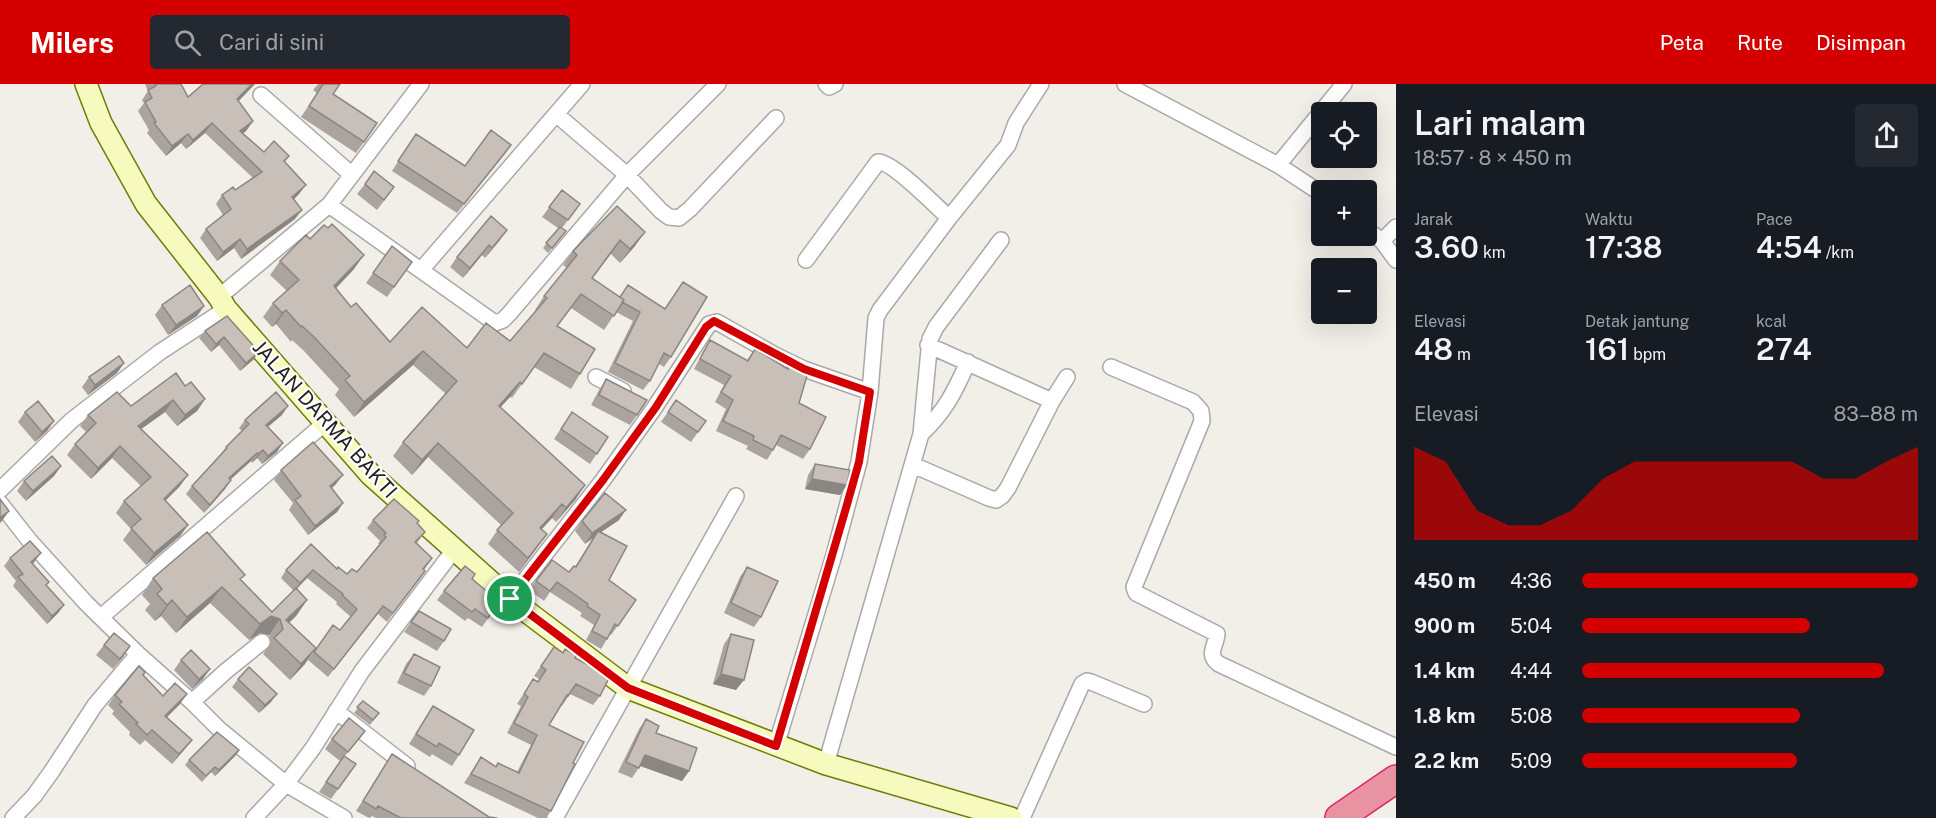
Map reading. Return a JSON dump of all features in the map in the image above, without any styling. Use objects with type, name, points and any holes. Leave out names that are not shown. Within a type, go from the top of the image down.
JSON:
[{"type":"highway","points":[[1339,818],[1396,779]]},
{"type":"street","name":"JALAN DARMA BAKTI","points":[[86,84],[101,123],[146,204],[223,303],[371,475],[510,599],[628,688],[826,764],[1011,818]]},
{"type":"street","points":[[0,490],[72,420],[223,303],[329,205],[421,84]]},
{"type":"street","points":[[421,270],[582,84]]},
{"type":"street","points":[[329,205],[495,323],[503,320],[627,175],[717,84]]},
{"type":"street","points":[[826,84],[829,87],[835,84]]},
{"type":"street","points":[[776,746],[859,462],[870,392],[876,318],[949,218],[1008,145],[1016,123],[1041,84]]},
{"type":"street","points":[[1125,84],[1278,165],[1311,187]]},
{"type":"street","points":[[1278,165],[1344,84]]},
{"type":"street","points":[[261,95],[352,175]]},
{"type":"street","points":[[556,114],[627,175],[661,212],[669,217],[679,218],[776,118]]},
{"type":"street","points":[[806,260],[878,162],[883,161],[899,173],[949,218]]},
{"type":"street","points":[[1382,241],[1396,227]]},
{"type":"street","points":[[1377,237],[1396,260]]},
{"type":"street","points":[[826,764],[921,434],[928,345],[936,327],[1001,240]]},
{"type":"street","points":[[510,599],[603,480],[646,402],[706,327],[714,321],[804,369],[870,392]]},
{"type":"street","points":[[928,345],[1052,401]]},
{"type":"street","points":[[921,434],[937,419],[947,405],[968,362]]},
{"type":"street","points":[[1111,367],[1193,402],[1201,411],[1202,421],[1134,587],[1136,593],[1217,634],[1211,654],[1219,664],[1396,747]]},
{"type":"street","points":[[596,377],[646,402]]},
{"type":"street","points":[[913,465],[996,500],[1008,488],[1052,401],[1067,377]]},
{"type":"street","points":[[101,617],[325,423]]},
{"type":"street","points":[[555,818],[736,496]]},
{"type":"street","points":[[0,503],[30,540],[101,617],[220,730],[286,784],[344,818]]},
{"type":"street","points":[[254,818],[286,784],[313,748],[362,671],[454,550]]},
{"type":"street","points":[[192,702],[262,642]]},
{"type":"street","points":[[13,818],[34,796],[52,771],[94,705],[138,654]]},
{"type":"street","points":[[1022,818],[1082,684],[1087,681],[1091,682],[1144,704]]},
{"type":"street","points":[[336,711],[391,755],[421,774]]},
{"type":"building","points":[[155,84],[181,84],[188,97],[203,84],[252,84],[237,99],[253,121],[240,131],[264,152],[274,141],[289,156],[284,161],[306,185],[292,197],[302,210],[247,249],[240,239],[223,252],[206,229],[231,209],[222,195],[233,187],[235,190],[262,172],[212,123],[193,140],[188,134],[172,146],[154,123],[156,122],[145,102],[152,98],[148,90],[156,86]]},
{"type":"building","points":[[323,84],[340,84],[333,94],[377,123],[364,142],[309,106]]},
{"type":"building","points":[[491,130],[511,145],[464,204],[398,161],[416,134],[465,166]]},
{"type":"building","points":[[374,171],[394,187],[384,200],[365,184]]},
{"type":"building","points":[[562,190],[580,204],[568,220],[549,207]]},
{"type":"building","points":[[617,206],[645,232],[630,249],[620,240],[592,278],[624,300],[614,316],[581,294],[557,326],[595,349],[580,374],[544,353],[522,384],[520,382],[499,406],[585,485],[566,508],[562,504],[540,528],[547,534],[528,558],[497,530],[513,513],[438,443],[422,460],[403,442],[457,381],[423,351],[364,402],[345,380],[350,376],[286,310],[282,313],[273,303],[299,280],[280,261],[306,235],[310,239],[324,225],[328,228],[332,224],[364,255],[334,286],[351,307],[356,303],[390,342],[422,307],[467,348],[486,323],[510,341],[547,298],[544,296],[577,255],[573,251]]},
{"type":"building","points":[[491,216],[507,230],[492,248],[489,245],[470,268],[457,257]]},
{"type":"building","points":[[560,227],[566,231],[552,248],[546,243]]},
{"type":"building","points":[[392,246],[412,262],[394,287],[373,273]]},
{"type":"building","points":[[683,282],[707,297],[671,357],[664,353],[650,381],[615,363],[640,312],[622,302],[624,300],[620,297],[628,285],[665,309]]},
{"type":"building","points":[[190,285],[204,306],[176,325],[162,305]]},
{"type":"building","points":[[227,316],[259,352],[246,363],[224,337],[216,344],[205,331]]},
{"type":"building","points":[[710,340],[748,361],[755,349],[788,369],[790,361],[809,369],[799,403],[826,417],[810,449],[781,435],[773,450],[753,440],[754,436],[723,421],[733,400],[721,392],[731,376],[700,359]]},
{"type":"building","points":[[119,356],[124,363],[95,385],[89,377]]},
{"type":"building","points":[[176,373],[185,386],[191,382],[205,399],[185,415],[173,400],[138,426],[188,475],[164,499],[188,525],[154,553],[131,528],[141,519],[124,501],[151,477],[120,446],[98,468],[75,444],[96,423],[88,415],[117,392],[131,406]]},
{"type":"building","points":[[606,379],[647,400],[637,415],[599,395]]},
{"type":"building","points":[[276,392],[288,406],[266,425],[283,443],[268,456],[263,450],[257,453],[229,478],[231,480],[210,505],[192,486],[249,424],[245,420]]},
{"type":"building","points":[[676,400],[706,421],[698,432],[668,412]]},
{"type":"building","points":[[38,401],[54,421],[42,432],[25,412]]},
{"type":"building","points":[[572,412],[608,437],[597,454],[561,429]]},
{"type":"building","points":[[313,442],[343,475],[330,486],[343,503],[315,526],[295,500],[301,496],[281,470]]},
{"type":"building","points":[[52,456],[61,466],[33,491],[24,481]]},
{"type":"building","points":[[815,464],[850,470],[847,485],[812,479]]},
{"type":"building","points":[[605,493],[626,510],[592,533],[582,521]]},
{"type":"building","points":[[0,499],[9,511],[0,518]]},
{"type":"building","points":[[394,499],[419,521],[417,523],[425,532],[415,542],[432,558],[423,569],[425,571],[393,613],[383,606],[334,669],[314,652],[333,625],[340,630],[357,609],[343,594],[313,570],[300,583],[286,570],[311,544],[337,569],[338,567],[347,574],[352,569],[357,572],[386,537],[384,535],[386,533],[373,520]]},
{"type":"building","points":[[598,531],[627,546],[609,580],[636,600],[618,626],[615,624],[607,639],[592,631],[600,615],[587,606],[588,604],[557,582],[550,591],[536,581],[552,560],[569,572],[574,566],[576,567]]},
{"type":"building","points":[[207,532],[245,575],[240,579],[272,612],[296,588],[307,600],[286,620],[316,648],[301,664],[274,638],[283,629],[280,619],[271,616],[260,624],[222,587],[187,617],[172,600],[167,605],[157,594],[162,589],[153,578]]},
{"type":"building","points":[[30,541],[41,553],[31,562],[49,582],[46,585],[64,605],[52,616],[18,577],[23,574],[10,558]]},
{"type":"building","points":[[465,566],[475,574],[472,579],[498,604],[488,618],[475,609],[472,612],[444,591]]},
{"type":"building","points":[[747,567],[778,581],[761,617],[731,603]]},
{"type":"building","points":[[419,611],[451,629],[444,641],[411,622]]},
{"type":"building","points":[[114,633],[130,646],[120,659],[104,645]]},
{"type":"building","points":[[731,634],[754,640],[744,680],[721,674]]},
{"type":"building","points":[[554,647],[563,653],[565,649],[577,655],[575,658],[610,676],[600,696],[576,684],[549,725],[584,742],[551,811],[471,774],[481,757],[496,767],[498,763],[519,773],[537,735],[514,723],[528,697],[524,694],[533,679],[538,682],[546,670],[541,666]]},
{"type":"building","points":[[191,650],[210,669],[199,679],[181,660]]},
{"type":"building","points":[[414,654],[440,667],[431,686],[404,673]]},
{"type":"building","points":[[139,666],[145,672],[143,675],[163,696],[175,683],[187,694],[165,716],[192,740],[179,754],[152,730],[147,735],[119,704],[122,702],[115,695]]},
{"type":"building","points":[[249,667],[277,694],[265,705],[238,679]]},
{"type":"building","points":[[363,701],[379,713],[373,720],[357,707]]},
{"type":"building","points":[[433,706],[474,730],[459,755],[439,743],[437,747],[416,734]]},
{"type":"building","points":[[349,718],[365,731],[348,752],[332,739]]},
{"type":"building","points":[[646,719],[659,726],[656,733],[697,748],[689,771],[645,755],[639,768],[626,762]]},
{"type":"building","points":[[217,732],[239,750],[219,770],[215,767],[206,776],[189,760]]},
{"type":"building","points":[[392,754],[489,817],[497,818],[401,818],[378,806],[376,809],[363,801]]},
{"type":"building","points":[[344,756],[356,764],[338,789],[326,782]]},
{"type":"route","points":[[711,322],[717,322],[804,369],[870,392],[859,462],[834,555],[776,746],[628,688],[510,599],[603,480],[656,407],[711,322]]}]
